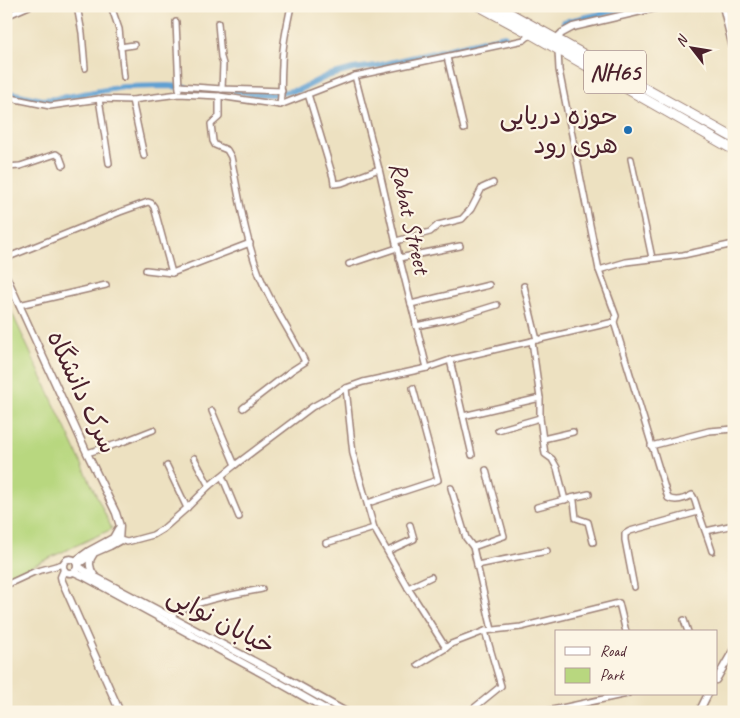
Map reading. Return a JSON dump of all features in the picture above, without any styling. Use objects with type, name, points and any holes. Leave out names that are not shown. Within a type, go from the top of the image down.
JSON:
[{"type":"highway","name":"NH65","points":[[479,6],[734,150]]},
{"type":"highway","name":"NH65","points":[[497,6],[734,138]]},
{"type":"street","points":[[6,16],[29,6]]},
{"type":"street","points":[[77,6],[82,33],[85,68]]},
{"type":"street","points":[[112,6],[118,29],[124,77]]},
{"type":"street","points":[[280,105],[282,65],[291,6]]},
{"type":"street","points":[[556,39],[573,27],[663,6]]},
{"type":"street","points":[[723,6],[734,52]]},
{"type":"street","points":[[176,22],[179,94]]},
{"type":"street","points":[[218,23],[221,57],[224,64],[222,89]]},
{"type":"street","points":[[6,97],[50,106],[99,99],[132,100],[179,94],[219,96],[280,105],[356,76],[524,40],[531,34]]},
{"type":"street","points":[[120,47],[134,45]]},
{"type":"street","points":[[558,50],[559,70],[600,270],[616,316],[614,322],[651,446],[668,498],[672,500],[687,498],[692,495],[712,551]]},
{"type":"street","points":[[447,57],[464,129]]},
{"type":"street","name":"Rabat Street","points":[[356,76],[380,169],[399,258],[426,368]]},
{"type":"street","points":[[179,86],[282,91]]},
{"type":"street","points":[[308,94],[334,184],[342,183],[380,169]]},
{"type":"street","points":[[219,96],[219,117],[211,124],[213,141],[216,145],[227,150],[231,157],[241,209],[259,273],[271,301],[305,362],[243,408]]},
{"type":"street","points":[[99,99],[109,163]]},
{"type":"street","points":[[132,100],[144,156]]},
{"type":"street","points":[[6,167],[20,166],[56,154],[60,157],[63,165]]},
{"type":"street","points":[[632,159],[652,258]]},
{"type":"street","points":[[396,241],[430,232],[438,225],[462,219],[471,210],[482,188],[493,183]]},
{"type":"street","points":[[6,258],[148,202],[154,208],[172,273]]},
{"type":"street","points":[[146,270],[172,273],[250,243]]},
{"type":"street","points":[[600,270],[626,262],[683,255],[734,244]]},
{"type":"street","points":[[399,258],[460,246]]},
{"type":"street","points":[[349,264],[397,248]]},
{"type":"street","name":"سرک دانشگاه","points":[[6,276],[116,513],[120,526],[116,539]]},
{"type":"street","points":[[19,305],[106,285]]},
{"type":"street","points":[[410,304],[489,285]]},
{"type":"street","points":[[524,286],[534,341],[545,454],[552,459],[557,468],[565,500]]},
{"type":"street","points":[[416,326],[455,318],[497,305]]},
{"type":"street","points":[[63,567],[68,573],[74,572],[76,570],[76,563],[88,552],[116,539],[127,542],[154,535],[235,465],[312,407],[346,388],[450,360],[614,322]]},
{"type":"street","points":[[450,360],[472,455]]},
{"type":"street","points":[[346,388],[352,454],[374,528],[408,588],[446,648]]},
{"type":"street","points":[[368,503],[438,480],[413,388]]},
{"type":"street","points":[[463,416],[540,398]]},
{"type":"street","points":[[212,411],[235,465]]},
{"type":"street","points":[[498,430],[540,418]]},
{"type":"street","points":[[651,446],[709,431],[734,429]]},
{"type":"street","points":[[87,453],[153,430]]},
{"type":"street","points":[[543,439],[573,432]]},
{"type":"street","points":[[194,458],[209,486]]},
{"type":"street","points":[[167,466],[187,508]]},
{"type":"street","points":[[473,547],[504,536],[486,470]]},
{"type":"street","points":[[222,476],[239,517]]},
{"type":"street","points":[[451,488],[466,538],[473,547],[492,630]]},
{"type":"street","points":[[537,507],[589,494]]},
{"type":"street","points":[[571,498],[574,501],[576,518],[588,522],[593,542]]},
{"type":"street","points":[[634,588],[625,540],[626,534],[630,531],[698,512]]},
{"type":"street","points":[[388,551],[414,539],[410,525]]},
{"type":"street","points":[[706,532],[734,525]]},
{"type":"street","points":[[326,544],[374,528]]},
{"type":"street","points":[[76,563],[110,546],[116,539]]},
{"type":"street","points":[[477,565],[547,551]]},
{"type":"street","points":[[94,553],[91,558],[90,569],[95,576]]},
{"type":"street","points":[[76,563],[72,559],[66,560],[61,577],[62,581],[120,712]]},
{"type":"street","name":"خیابان نوایی","points":[[76,563],[95,576],[346,712]]},
{"type":"street","points":[[6,585],[34,572],[63,567]]},
{"type":"street","name":"خیابان نوایی","points":[[74,572],[224,652],[331,712]]},
{"type":"street","points":[[408,588],[431,577]]},
{"type":"street","points":[[170,616],[190,606],[234,594],[262,590]]},
{"type":"street","points":[[418,665],[451,644],[485,631],[521,627],[619,603],[626,630]]},
{"type":"street","points":[[684,620],[687,630]]},
{"type":"street","points":[[468,712],[501,686],[485,631]]},
{"type":"street","points":[[718,676],[734,649]]},
{"type":"street","points":[[718,668],[724,666]]},
{"type":"street","points":[[543,712],[618,696]]},
{"type":"street","points":[[699,712],[707,696]]},
{"type":"green space","points":[[6,300],[112,529],[6,578]]},
{"type":"waterway","points":[[564,22],[638,6]]},
{"type":"waterway","points":[[235,91],[272,94],[299,90],[327,76],[353,69],[377,66],[505,36]]},
{"type":"waterway","points":[[6,92],[42,100],[123,87],[185,87]]},
{"type":"place","name":"حوزه دریایی هری رود","points":[[628,130]]}]
